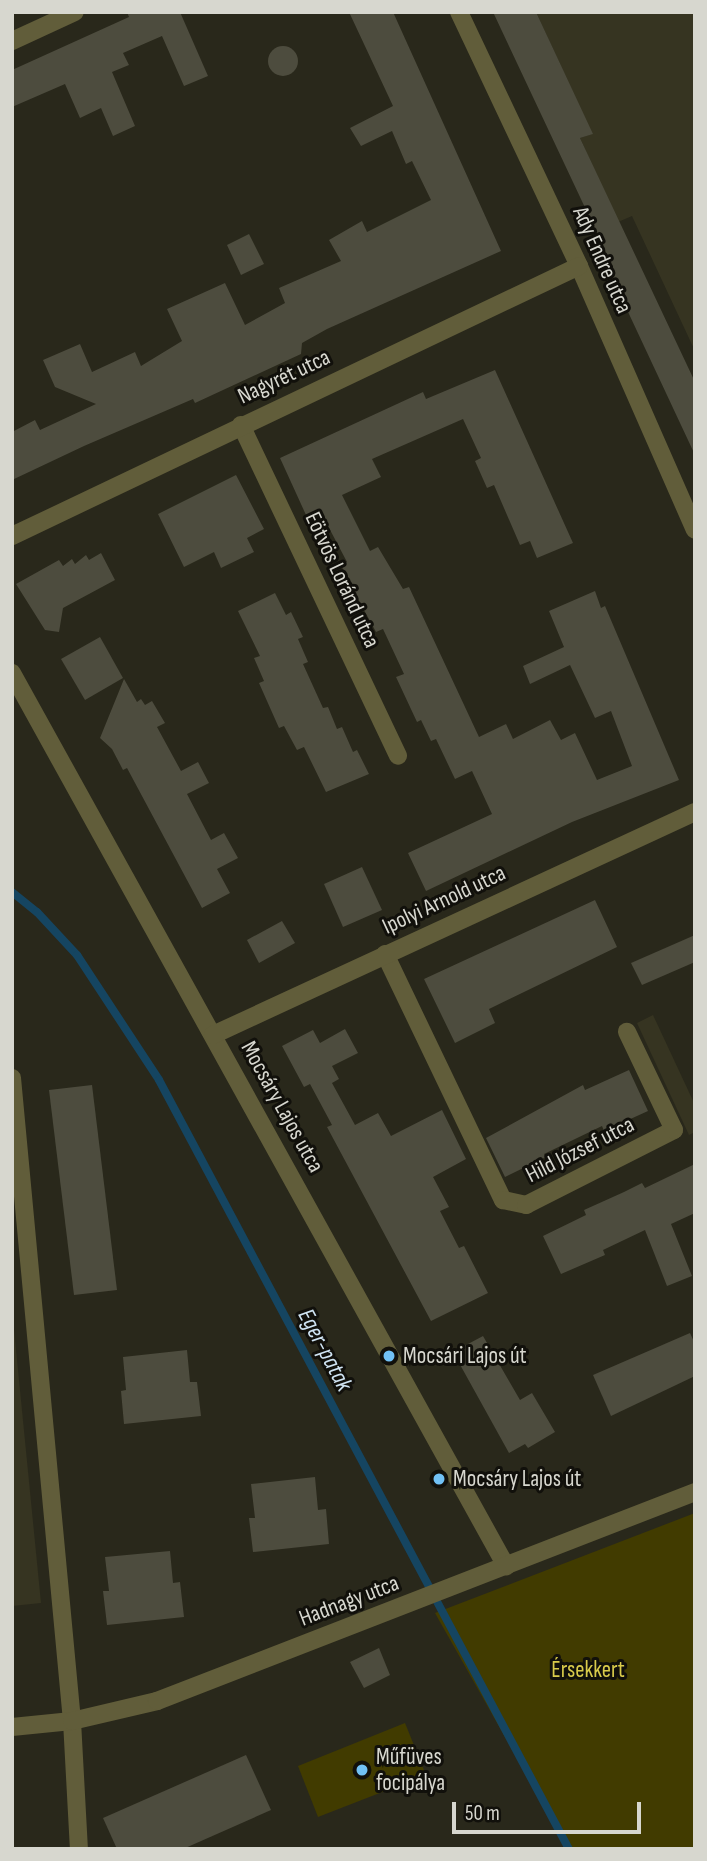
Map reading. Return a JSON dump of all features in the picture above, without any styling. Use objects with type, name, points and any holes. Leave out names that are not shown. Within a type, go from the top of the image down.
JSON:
[{"type":"street","name":"Ady Endre utca","points":[[459,12],[579,266],[695,530]]},
{"type":"street","points":[[12,41],[66,14]]},
{"type":"street","name":"Nagyrét utca","points":[[12,536],[579,266]]},
{"type":"street","name":"Eötvös Loránd utca","points":[[241,425],[398,756]]},
{"type":"street","name":"Mocsáry Lajos utca","points":[[12,673],[506,1566]]},
{"type":"street","name":"Ipolyi Arnold utca","points":[[214,1035],[695,812]]},
{"type":"street","name":"Hild József utca","points":[[385,954],[503,1200],[526,1205],[674,1130],[627,1032]]},
{"type":"street","points":[[12,1079],[17,1191],[72,1721],[79,1849]]},
{"type":"street","name":"Hadnagy utca","points":[[12,1727],[72,1721],[157,1701],[695,1492]]},
{"type":"shaded area","points":[[536,12],[695,12],[695,351],[632,216],[618,222],[580,138],[592,134]]},
{"type":"shaded area","points":[[653,1015],[695,1105],[695,1132],[689,1135],[637,1023]]},
{"type":"shaded area","points":[[12,1309],[41,1603],[12,1606]]},
{"type":"green space","name":"Érsekkert","points":[[695,1513],[695,1849],[568,1849],[435,1613]]},
{"type":"green space","name":"Műfüves focipálya","points":[[405,1723],[426,1775],[318,1817],[298,1766]]},
{"type":"building","points":[[127,12],[180,12],[208,76],[184,86],[162,36],[123,53],[129,65],[112,72],[135,126],[113,136],[101,108],[80,118],[65,84],[12,107],[12,70],[129,17]]},
{"type":"building","points":[[349,12],[393,12],[501,251],[327,329],[302,343],[301,354],[195,403],[193,399],[12,480],[12,432],[35,420],[40,430],[96,404],[55,387],[43,360],[80,344],[92,372],[135,352],[141,366],[182,341],[167,309],[225,283],[245,325],[285,303],[279,288],[341,261],[329,240],[362,221],[367,232],[431,200],[412,161],[406,164],[392,131],[361,146],[350,128],[393,106]]},
{"type":"building","points":[[493,12],[536,12],[593,134],[580,138],[695,382],[695,455],[607,267],[612,265]]},
{"type":"building","points":[[283,46],[294,50],[298,61],[294,72],[283,76],[272,72],[268,61],[272,50]]},
{"type":"building","points":[[249,234],[264,264],[241,275],[227,245]]},
{"type":"building","points":[[495,370],[573,543],[537,558],[530,541],[520,545],[494,485],[487,488],[475,461],[481,458],[463,419],[372,459],[381,477],[342,495],[370,551],[378,547],[403,589],[409,587],[479,737],[506,724],[513,739],[550,720],[561,740],[575,733],[597,780],[632,766],[611,711],[595,718],[570,665],[530,684],[523,666],[564,647],[549,611],[595,591],[601,608],[605,606],[679,780],[572,822],[426,891],[408,853],[492,814],[472,771],[455,779],[436,739],[431,741],[421,720],[417,722],[396,677],[404,674],[383,629],[376,632],[341,565],[347,562],[319,509],[306,515],[280,458],[423,392],[426,399]]},
{"type":"building","points":[[236,475],[264,529],[247,538],[254,552],[221,568],[214,552],[184,567],[158,514]]},
{"type":"building","points":[[101,553],[115,580],[63,608],[59,632],[45,630],[16,584],[59,560],[63,566],[72,559],[75,564],[86,555],[89,560]]},
{"type":"building","points":[[275,593],[286,615],[291,612],[303,637],[298,639],[308,662],[303,664],[323,708],[328,707],[337,729],[342,727],[353,752],[357,750],[369,774],[326,792],[304,747],[297,750],[284,726],[279,728],[259,683],[264,681],[254,658],[260,656],[238,611]]},
{"type":"building","points":[[100,637],[123,678],[85,700],[61,659]]},
{"type":"building","points":[[124,679],[137,702],[141,699],[145,705],[152,701],[165,723],[157,727],[181,771],[198,762],[209,783],[187,794],[211,840],[224,833],[238,858],[217,869],[230,893],[202,908],[127,768],[123,770],[112,749],[100,738]]},
{"type":"building","points":[[362,867],[382,910],[343,927],[324,884]]},
{"type":"building","points":[[595,900],[617,947],[489,1009],[495,1023],[455,1043],[424,979]]},
{"type":"building","points":[[282,921],[295,943],[259,963],[247,940]]},
{"type":"building","points":[[695,935],[695,962],[642,985],[631,963]]},
{"type":"building","points":[[345,1029],[358,1053],[332,1066],[339,1079],[332,1083],[355,1125],[378,1113],[391,1136],[442,1110],[466,1159],[433,1177],[449,1207],[440,1211],[459,1248],[464,1246],[488,1293],[431,1321],[327,1127],[332,1125],[310,1084],[304,1087],[282,1046],[313,1030],[320,1043]]},
{"type":"building","points":[[629,1070],[648,1111],[604,1131],[602,1126],[544,1154],[546,1157],[505,1177],[486,1138],[583,1085],[585,1090]]},
{"type":"building","points":[[92,1085],[117,1290],[74,1295],[49,1090]]},
{"type":"building","points":[[695,1164],[695,1213],[671,1224],[692,1276],[667,1286],[645,1230],[603,1250],[605,1255],[561,1274],[543,1236],[586,1215],[584,1210],[642,1183],[645,1188]]},
{"type":"building","points":[[690,1333],[695,1344],[695,1376],[611,1416],[593,1375]]},
{"type":"building","points":[[483,1336],[520,1400],[532,1393],[555,1432],[528,1448],[525,1444],[509,1453],[453,1352]]},
{"type":"building","points":[[187,1350],[190,1382],[197,1382],[201,1416],[124,1424],[121,1391],[126,1390],[123,1357]]},
{"type":"building","points":[[315,1477],[318,1510],[326,1509],[329,1544],[253,1552],[249,1518],[255,1518],[251,1484]]},
{"type":"building","points":[[170,1551],[173,1583],[180,1582],[184,1617],[107,1625],[103,1591],[109,1591],[105,1557]]},
{"type":"building","points":[[379,1648],[390,1675],[364,1688],[350,1662]]},
{"type":"building","points":[[246,1755],[271,1810],[183,1849],[117,1849],[103,1818]]},
{"type":"waterway","name":"Eger-patak","points":[[12,892],[37,912],[77,955],[159,1080],[569,1849]]},
{"type":"place","name":"Mocsári Lajos út","points":[[389,1356]]},
{"type":"place","name":"Mocsáry Lajos út","points":[[439,1479]]},
{"type":"place","name":"Műfüves focipálya","points":[[362,1770]]}]
